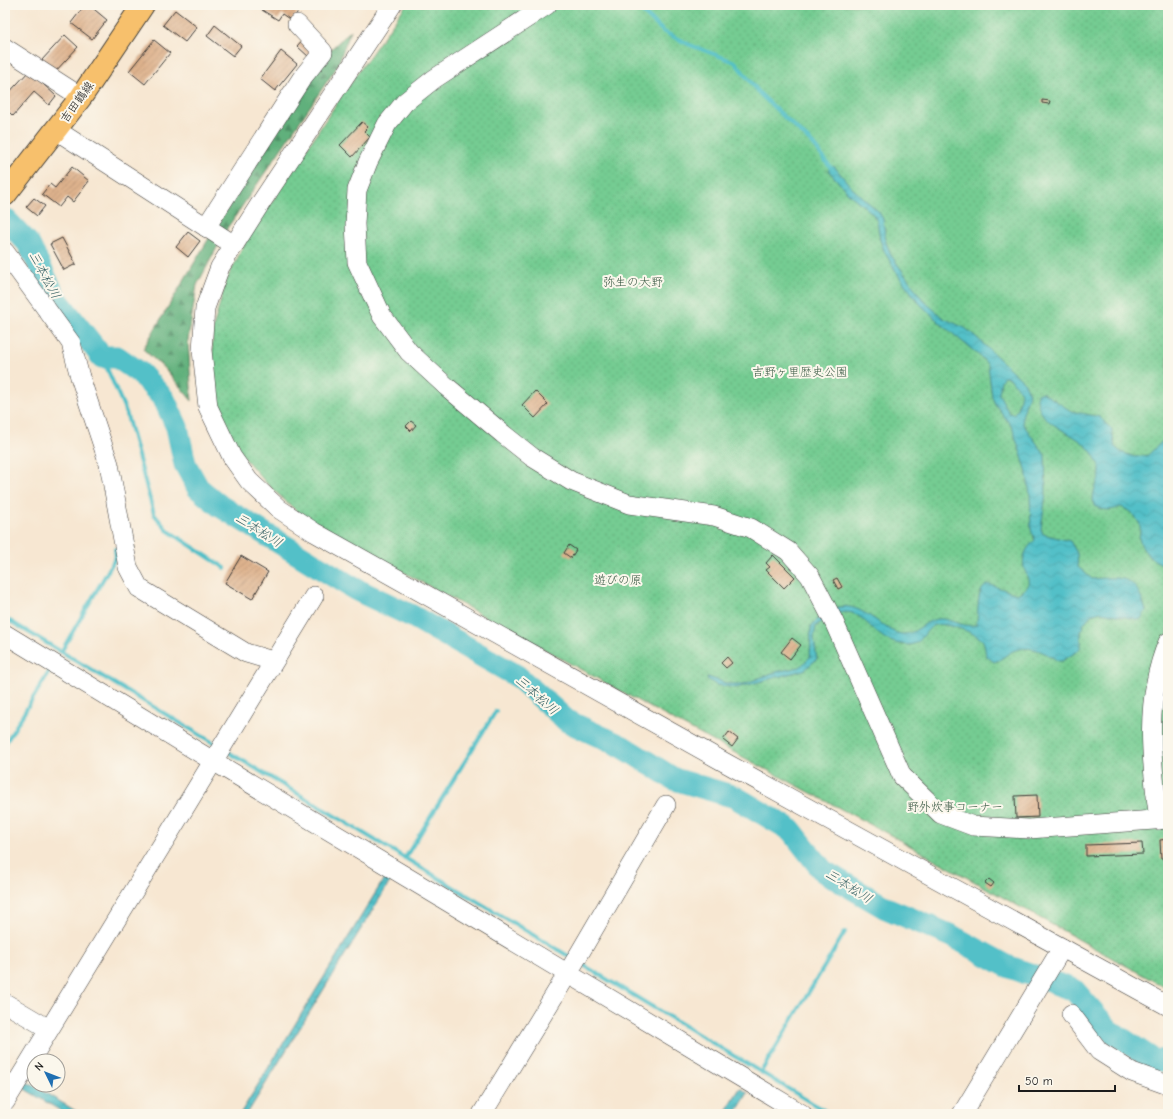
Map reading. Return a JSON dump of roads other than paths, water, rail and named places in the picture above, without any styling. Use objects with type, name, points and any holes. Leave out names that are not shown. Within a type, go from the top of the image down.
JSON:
[{"type":"main road","name":"吉田鶴線","points":[[5,195],[81,97],[143,5]]},
{"type":"street","points":[[392,5],[220,267],[205,308],[202,350],[208,407],[232,457],[245,475],[279,509],[314,532],[724,762],[1058,955],[1168,1006]]},
{"type":"street","points":[[547,5],[434,79],[405,102],[387,124],[368,162],[357,190],[354,224],[357,262],[382,316],[409,352],[447,387],[508,438],[532,457],[571,481],[629,504],[714,516],[751,528],[788,551],[810,576],[834,622],[902,776],[941,814],[973,826],[1028,828],[1164,820],[1152,769],[1151,721],[1154,688],[1168,642]]},
{"type":"street","points":[[206,227],[302,78],[323,52],[297,24]]},
{"type":"street","points":[[5,48],[81,97]]},
{"type":"street","points":[[56,130],[234,245]]},
{"type":"street","points":[[5,252],[71,343],[80,377],[109,464],[128,567],[139,588],[246,653],[273,661]]},
{"type":"street","points":[[5,1102],[314,596]]},
{"type":"street","points":[[5,634],[219,753],[573,964],[802,1114]]},
{"type":"street","points":[[482,1114],[573,964],[666,804]]},
{"type":"street","points":[[962,1114],[1030,992],[1058,955]]},
{"type":"street","points":[[5,1003],[49,1029]]},
{"type":"street","points":[[1071,1014],[1099,1051],[1132,1072],[1168,1086]]},
{"type":"water","points":[[834,166],[852,188],[879,212],[883,219],[886,242],[891,255],[923,300],[943,318],[965,328],[975,336],[1025,383],[1029,394],[1022,417],[1023,424],[1045,455],[1046,493],[1041,529],[1043,534],[1070,541],[1077,553],[1078,567],[1092,579],[1121,579],[1128,581],[1133,585],[1142,599],[1146,611],[1140,620],[1101,612],[1091,615],[1084,623],[1081,632],[1081,646],[1078,651],[1062,661],[1058,661],[1037,650],[1026,648],[1013,651],[994,662],[986,656],[983,641],[980,638],[960,629],[940,624],[935,625],[927,631],[918,642],[908,645],[900,644],[887,640],[862,618],[854,614],[844,612],[832,616],[816,626],[814,638],[817,659],[804,670],[736,688],[716,685],[707,679],[708,677],[729,684],[744,684],[775,672],[800,667],[810,657],[811,626],[829,611],[837,608],[845,606],[861,611],[890,630],[902,634],[912,632],[928,622],[937,619],[965,625],[976,625],[979,597],[981,592],[988,584],[1017,594],[1024,590],[1028,582],[1023,564],[1024,558],[1027,550],[1035,540],[1031,530],[1030,495],[1026,469],[1012,427],[995,404],[992,397],[988,365],[982,358],[920,304],[900,278],[885,253],[880,240],[877,221],[872,213],[848,193],[828,170]],"holes":[[[1004,377],[1010,378],[1021,393],[1018,409],[1013,414],[1009,413],[999,394],[1001,380]]]},
{"type":"water","points":[[1042,392],[1071,411],[1100,417],[1112,430],[1115,447],[1121,452],[1135,457],[1148,455],[1168,436],[1168,565],[1159,563],[1144,551],[1139,540],[1139,523],[1130,512],[1121,507],[1107,510],[1094,506],[1093,495],[1100,475],[1098,463],[1087,447],[1079,440],[1050,422],[1043,415],[1038,406],[1037,394]]},
{"type":"water","points":[[387,874],[393,877],[247,1114],[240,1114]]},
{"type":"water","points":[[740,1088],[748,1093],[735,1114],[724,1114]]},
{"type":"water","points":[[31,1093],[46,1093],[81,1114],[66,1114]]},
{"type":"waterway","points":[[635,5],[664,32],[690,45],[735,62],[760,94],[813,144],[831,168]]},
{"type":"waterway","name":"三本松川","points":[[5,219],[28,243],[55,297],[102,357],[117,357],[140,373],[164,399],[177,427],[185,464],[198,488],[220,506],[355,589],[412,616],[517,676],[567,721],[623,747],[674,779],[735,797],[791,830],[823,871],[886,908],[952,936],[1007,966],[1074,990],[1109,1030],[1152,1059],[1168,1062]]},
{"type":"waterway","points":[[102,357],[126,412],[154,514],[167,530],[225,568]]},
{"type":"waterway","points":[[61,652],[116,557],[115,549]]},
{"type":"waterway","points":[[5,618],[217,745]]},
{"type":"waterway","points":[[5,744],[49,672]]},
{"type":"waterway","points":[[405,858],[496,711]]},
{"type":"waterway","points":[[225,750],[570,957]]},
{"type":"waterway","points":[[761,1072],[845,932]]},
{"type":"waterway","points":[[580,963],[830,1114]]},
{"type":"waterway","points":[[5,1073],[10,1076],[7,1080]]},
{"type":"park label","name":"弥生の大野","points":[[633,282]]},
{"type":"park label","name":"吉野ヶ里歴史公園","points":[[800,372]]},
{"type":"park label","name":"遊びの原","points":[[618,580]]},
{"type":"park label","name":"野外炊事コーナー","points":[[955,807]]}]
